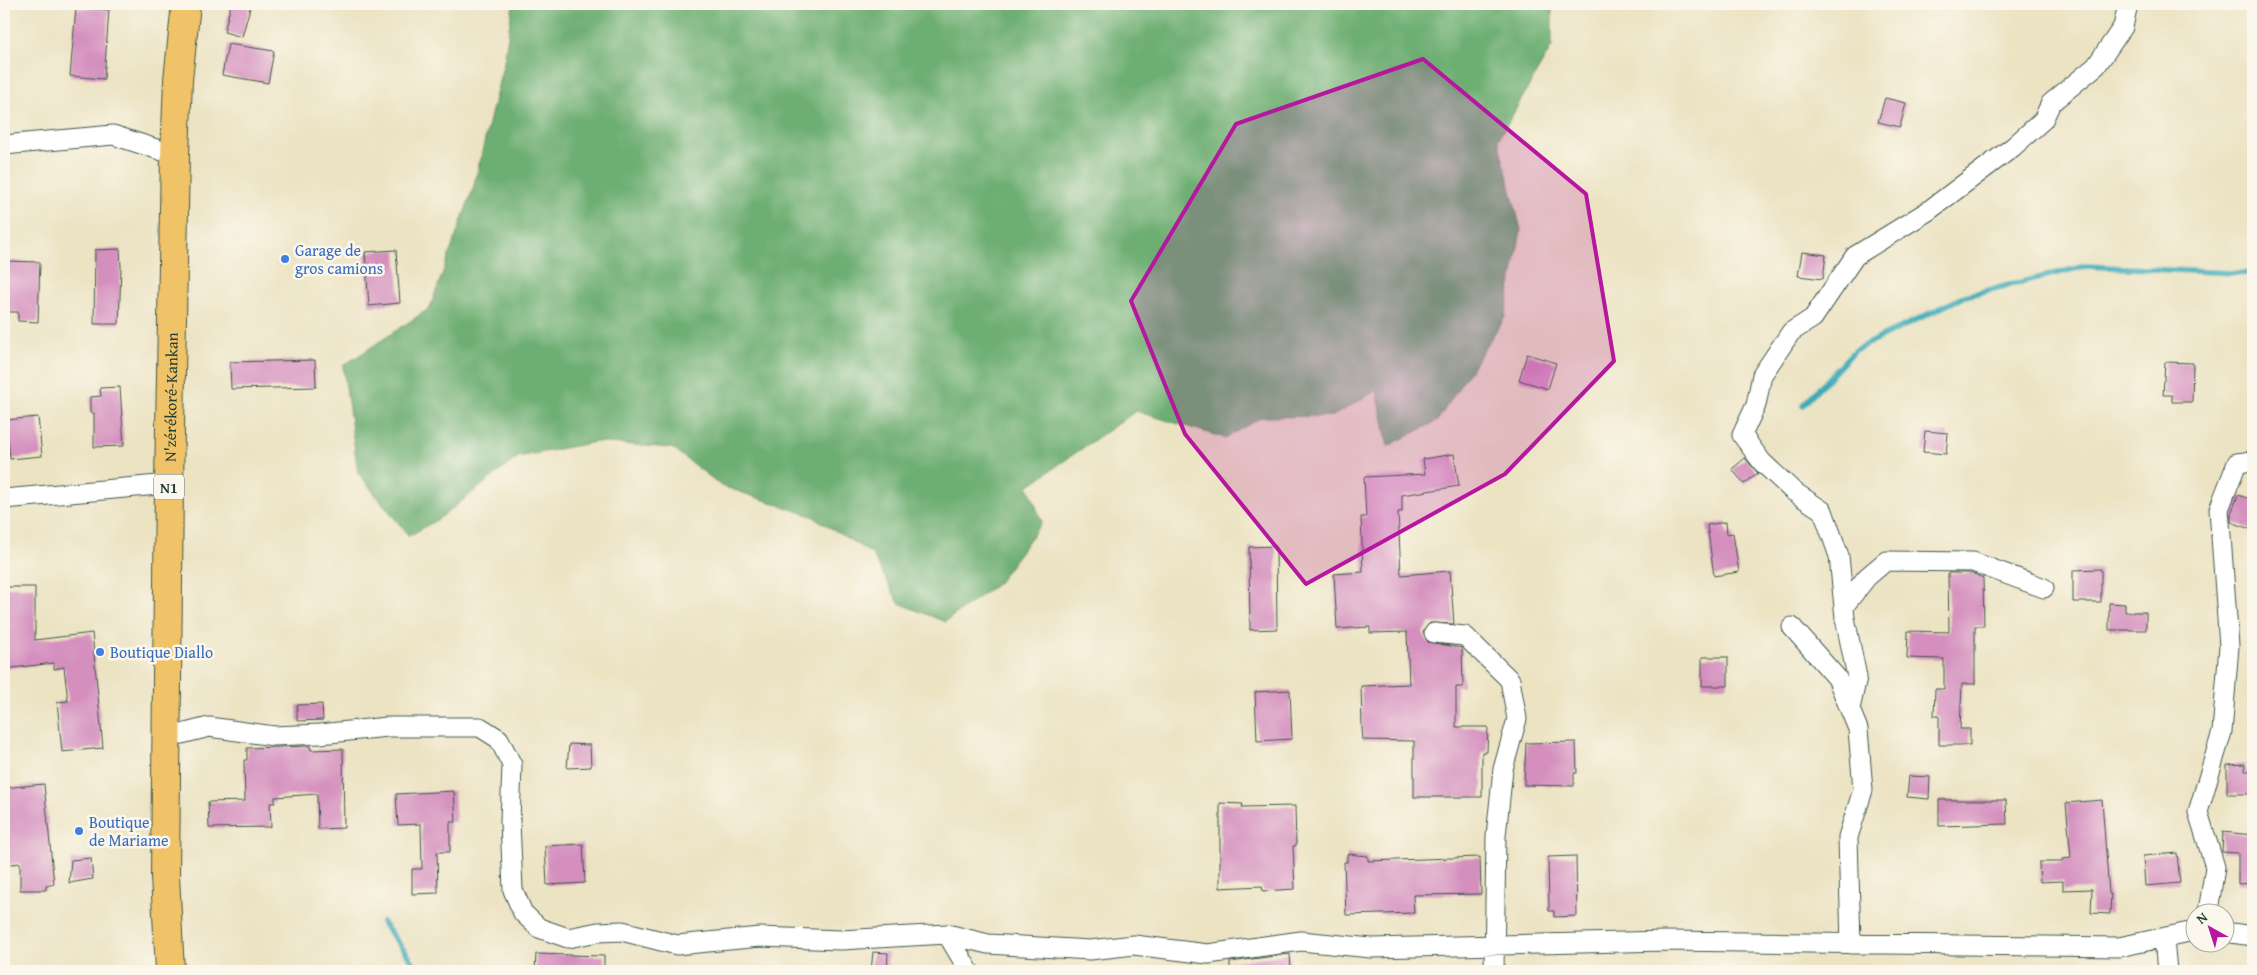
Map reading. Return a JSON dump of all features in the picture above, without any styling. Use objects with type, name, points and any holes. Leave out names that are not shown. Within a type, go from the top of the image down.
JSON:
[{"type":"highway","name":"N'zérékoré-Kankan","points":[[170,971],[165,876],[169,484],[175,155],[178,80],[186,4]]},
{"type":"street","points":[[1850,709],[1857,677],[1844,606],[1839,556],[1823,511],[1793,491],[1762,462],[1742,435],[1756,405],[1762,375],[1791,332],[1813,318],[1855,256],[1928,211],[2012,147],[2043,120],[2051,103],[2096,66],[2123,27],[2128,4]]},
{"type":"street","points":[[4,145],[113,135],[175,155]]},
{"type":"street","points":[[2210,902],[2215,866],[2198,812],[2222,732],[2229,646],[2219,509],[2237,463],[2253,461]]},
{"type":"street","points":[[4,500],[169,484]]},
{"type":"street","points":[[1844,606],[1868,577],[1886,561],[1973,562],[2044,588]]},
{"type":"street","points":[[1792,627],[1837,678],[1858,729],[1863,790],[1848,837],[1852,944]]},
{"type":"street","points":[[1434,633],[1466,636],[1510,680],[1517,719],[1503,769],[1496,836],[1494,971]]},
{"type":"street","points":[[166,738],[209,727],[274,736],[320,734],[386,726],[480,727],[499,739],[512,765],[510,822],[513,890],[523,913],[538,928],[568,938],[598,932],[622,932],[678,944],[760,937],[841,940],[946,934],[988,944],[1090,950],[1134,946],[1208,954],[1301,941],[1371,948],[1666,940],[2119,947],[2184,934]]},
{"type":"street","points":[[2234,933],[2253,936]]},
{"type":"street","points":[[946,934],[969,971]]},
{"type":"street","points":[[2164,939],[2167,971]]},
{"type":"highlighted area","points":[[1423,59],[1586,194],[1614,361],[1505,474],[1306,584],[1185,434],[1131,301],[1236,124]]},
{"type":"green space","points":[[513,4],[1552,4],[1552,46],[1498,140],[1521,230],[1505,317],[1437,421],[1388,446],[1377,390],[1333,416],[1262,417],[1225,438],[1136,411],[1028,486],[1042,522],[998,583],[945,622],[899,603],[872,554],[812,516],[722,486],[672,448],[595,442],[518,457],[440,518],[409,536],[358,473],[343,366],[430,308],[473,189],[504,61]]},
{"type":"building","points":[[231,4],[251,4],[242,37],[224,32]]},
{"type":"building","points":[[76,8],[109,10],[104,79],[70,76]]},
{"type":"building","points":[[228,44],[274,51],[268,83],[222,75]]},
{"type":"building","points":[[1885,98],[1906,103],[1900,127],[1878,122]]},
{"type":"building","points":[[120,249],[119,324],[94,324],[95,250]]},
{"type":"building","points":[[396,250],[400,303],[369,306],[365,252]]},
{"type":"building","points":[[1802,252],[1826,255],[1823,279],[1798,276]]},
{"type":"building","points":[[4,261],[40,262],[38,322],[18,321],[18,312],[4,312]]},
{"type":"building","points":[[1527,354],[1556,363],[1548,389],[1519,380]]},
{"type":"building","points":[[315,360],[316,387],[231,389],[230,362]]},
{"type":"building","points":[[2165,362],[2193,363],[2192,402],[2172,402],[2172,395],[2163,395]]},
{"type":"building","points":[[120,387],[124,446],[94,447],[94,413],[90,413],[90,397],[101,396],[100,388]]},
{"type":"building","points":[[38,417],[42,456],[10,459],[6,420]]},
{"type":"building","points":[[1925,431],[1948,433],[1946,454],[1923,452]]},
{"type":"building","points":[[1454,454],[1459,486],[1402,495],[1402,512],[1398,512],[1401,575],[1450,571],[1454,624],[1430,623],[1423,632],[1428,642],[1462,648],[1463,687],[1456,687],[1456,727],[1488,727],[1487,752],[1482,752],[1482,797],[1414,797],[1414,741],[1363,740],[1362,728],[1361,686],[1409,684],[1407,632],[1370,633],[1370,627],[1337,629],[1334,574],[1363,572],[1361,517],[1366,517],[1364,477],[1425,474],[1423,459]]},
{"type":"building","points":[[1745,458],[1758,473],[1744,484],[1732,469]]},
{"type":"building","points":[[2238,495],[2253,500],[2253,520],[2250,529],[2231,522],[2231,514]]},
{"type":"building","points":[[1726,522],[1727,534],[1733,533],[1739,572],[1714,576],[1707,525]]},
{"type":"building","points":[[1276,546],[1277,629],[1250,630],[1249,547]]},
{"type":"building","points":[[2101,569],[2101,602],[2073,602],[2073,570]]},
{"type":"building","points":[[1948,573],[1971,573],[1983,578],[1984,626],[1975,626],[1975,684],[1962,684],[1960,729],[1970,729],[1970,745],[1939,745],[1939,716],[1934,716],[1935,689],[1944,689],[1944,659],[1907,658],[1908,631],[1949,632]]},
{"type":"building","points":[[7,587],[35,587],[35,640],[92,633],[103,748],[62,752],[57,702],[68,701],[64,667],[54,669],[54,663],[4,669]]},
{"type":"building","points":[[2109,603],[2125,604],[2125,612],[2146,612],[2146,630],[2109,630]]},
{"type":"building","points":[[1702,657],[1728,657],[1728,686],[1702,686]]},
{"type":"building","points":[[1290,690],[1292,739],[1257,741],[1255,692]]},
{"type":"building","points":[[322,704],[323,720],[297,721],[297,705]]},
{"type":"building","points":[[1576,742],[1577,773],[1574,773],[1574,786],[1524,785],[1526,743]]},
{"type":"building","points":[[569,744],[590,745],[591,767],[567,768]]},
{"type":"building","points":[[310,746],[311,750],[343,749],[344,828],[318,829],[317,794],[275,797],[275,803],[270,803],[271,827],[209,828],[208,802],[245,801],[244,760],[247,760],[247,748]]},
{"type":"building","points":[[2245,764],[2245,771],[2253,771],[2253,794],[2227,794],[2227,765]]},
{"type":"building","points":[[1909,776],[1930,777],[1929,799],[1907,797]]},
{"type":"building","points":[[44,784],[54,884],[46,886],[46,890],[20,890],[20,863],[4,865],[4,788]]},
{"type":"building","points":[[454,791],[456,822],[450,822],[450,852],[437,852],[438,893],[412,894],[412,869],[422,869],[421,824],[398,825],[396,794]]},
{"type":"building","points":[[1939,800],[2006,800],[2007,824],[1939,826]]},
{"type":"building","points":[[2102,800],[2109,894],[2111,894],[2110,914],[2091,913],[2092,889],[2063,890],[2063,881],[2040,882],[2039,862],[2062,862],[2062,859],[2071,858],[2066,803]]},
{"type":"building","points":[[1220,803],[1243,804],[1242,807],[1295,806],[1296,846],[1293,846],[1295,889],[1263,891],[1262,886],[1220,888]]},
{"type":"building","points":[[2223,832],[2253,835],[2253,883],[2238,884],[2238,853],[2222,852]]},
{"type":"building","points":[[583,844],[585,883],[547,885],[545,846]]},
{"type":"building","points":[[2177,853],[2180,883],[2145,886],[2143,856]]},
{"type":"building","points":[[1347,854],[1368,856],[1368,861],[1480,857],[1481,894],[1413,895],[1414,913],[1346,915],[1344,862],[1347,862]]},
{"type":"building","points":[[1576,856],[1577,916],[1554,917],[1554,911],[1549,911],[1548,857]]},
{"type":"building","points":[[91,858],[93,879],[69,883],[71,860]]},
{"type":"building","points":[[873,952],[888,953],[887,971],[871,971]]},
{"type":"building","points":[[536,954],[604,956],[604,971],[535,971]]},
{"type":"building","points":[[1290,954],[1291,971],[1230,971],[1230,962]]},
{"type":"waterway","points":[[1803,405],[1855,350],[1965,296],[2086,266],[2253,274]]},
{"type":"waterway","points":[[382,922],[420,971]]},
{"type":"place","name":"Garage de gros camions","points":[[285,259]]},
{"type":"place","name":"Boutique Diallo","points":[[100,652]]},
{"type":"place","name":"Boutique de Mariame","points":[[79,831]]}]
